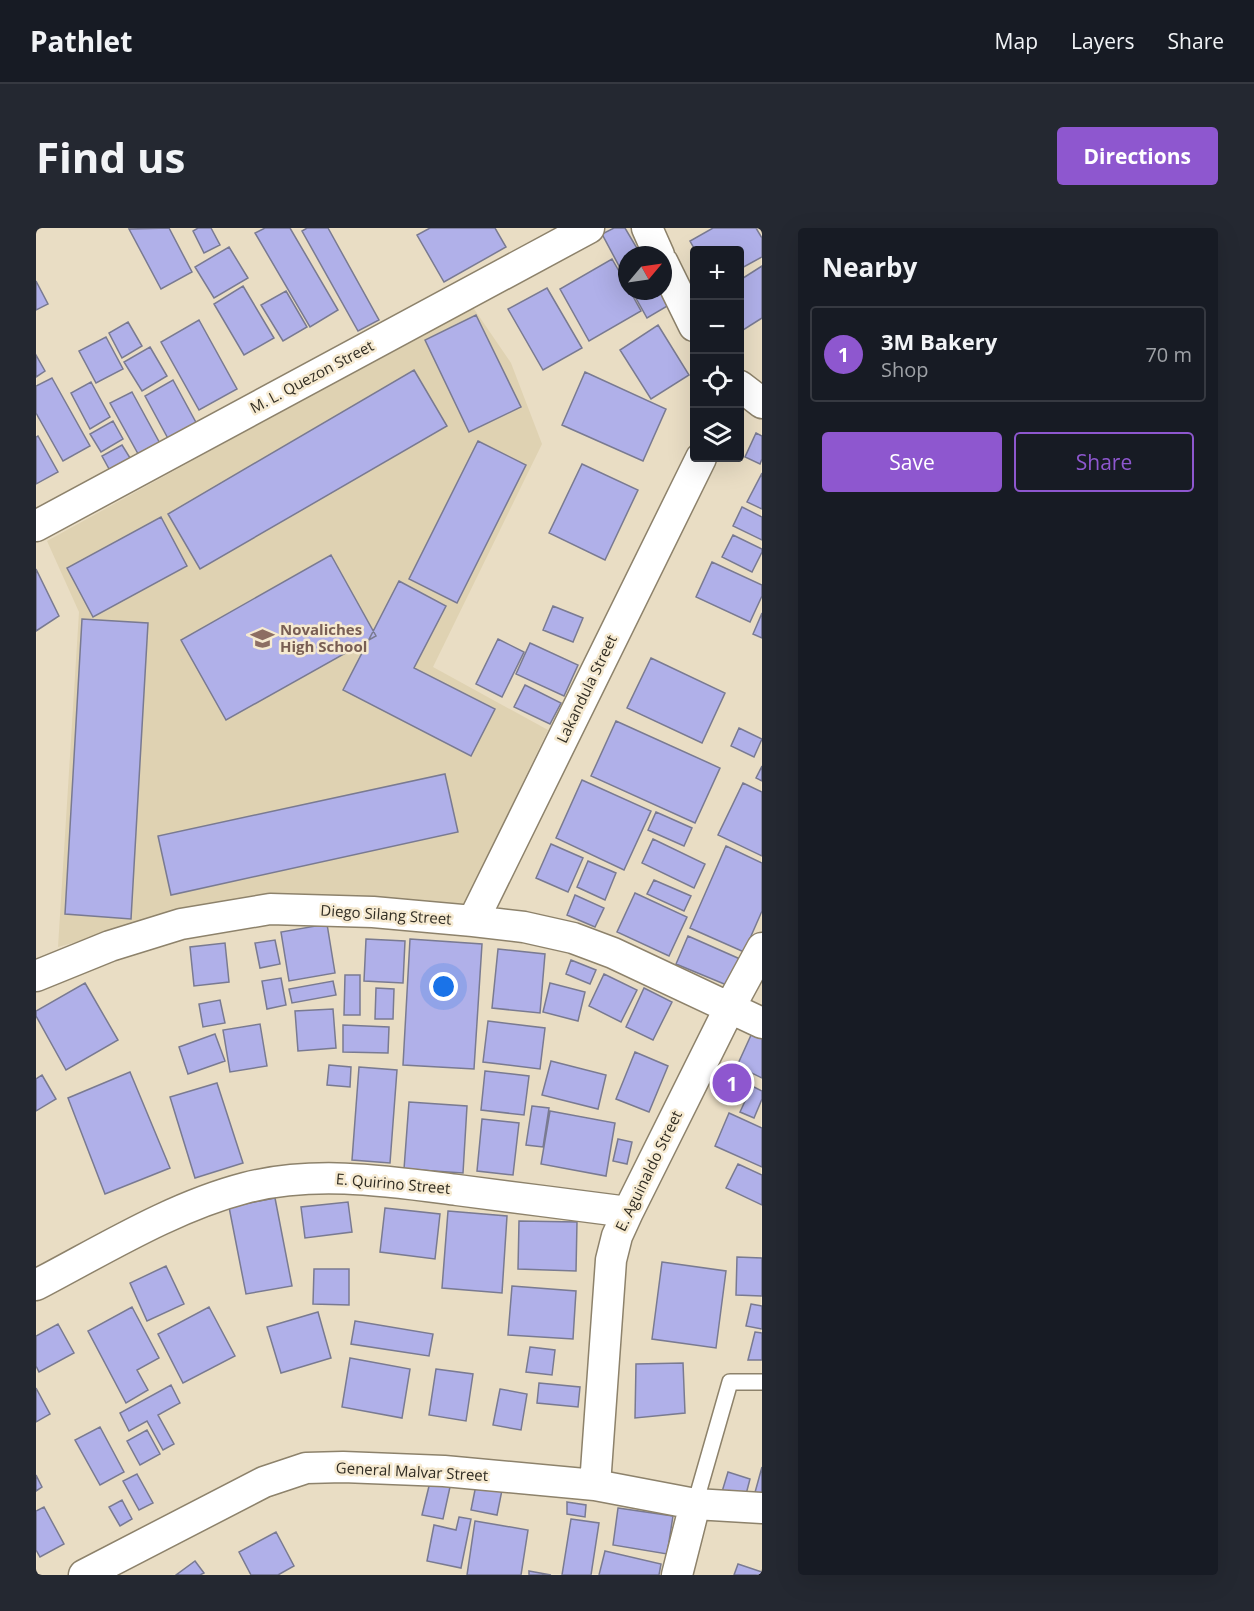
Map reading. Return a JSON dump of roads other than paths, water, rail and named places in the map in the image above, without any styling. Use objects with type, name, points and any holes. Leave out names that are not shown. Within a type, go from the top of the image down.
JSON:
[{"type":"street","name":"M. L. Quezon Street","points":[[36,526],[589,228]]},
{"type":"street","points":[[647,228],[655,246]]},
{"type":"street","points":[[672,281],[690,318]]},
{"type":"street","points":[[744,389],[762,403]]},
{"type":"street","name":"Lakandula Street","points":[[473,921],[699,462]]},
{"type":"street","name":"Diego Silang Street","points":[[36,976],[110,946],[181,924],[270,909],[374,912],[524,927],[573,938],[613,953],[762,1023]]},
{"type":"street","name":"E. Aguinaldo Street","points":[[595,1485],[611,1260],[617,1236],[730,1007],[762,948]]},
{"type":"street","name":"E. Quirino Street","points":[[36,1285],[195,1204],[246,1188],[288,1180],[333,1178],[381,1181],[628,1212]]},
{"type":"street","name":"General Malvar Street","points":[[84,1575],[264,1482],[306,1468],[408,1469],[595,1485],[695,1504],[762,1508]]},
{"type":"street","points":[[677,1575],[695,1504]]},
{"type":"lane","points":[[695,1504],[730,1382],[762,1382]]},
{"type":"place","name":"Novaliches High School","points":[[262,639]]},
{"type":"place","name":"3M Bakery","points":[[732,1083]]}]
